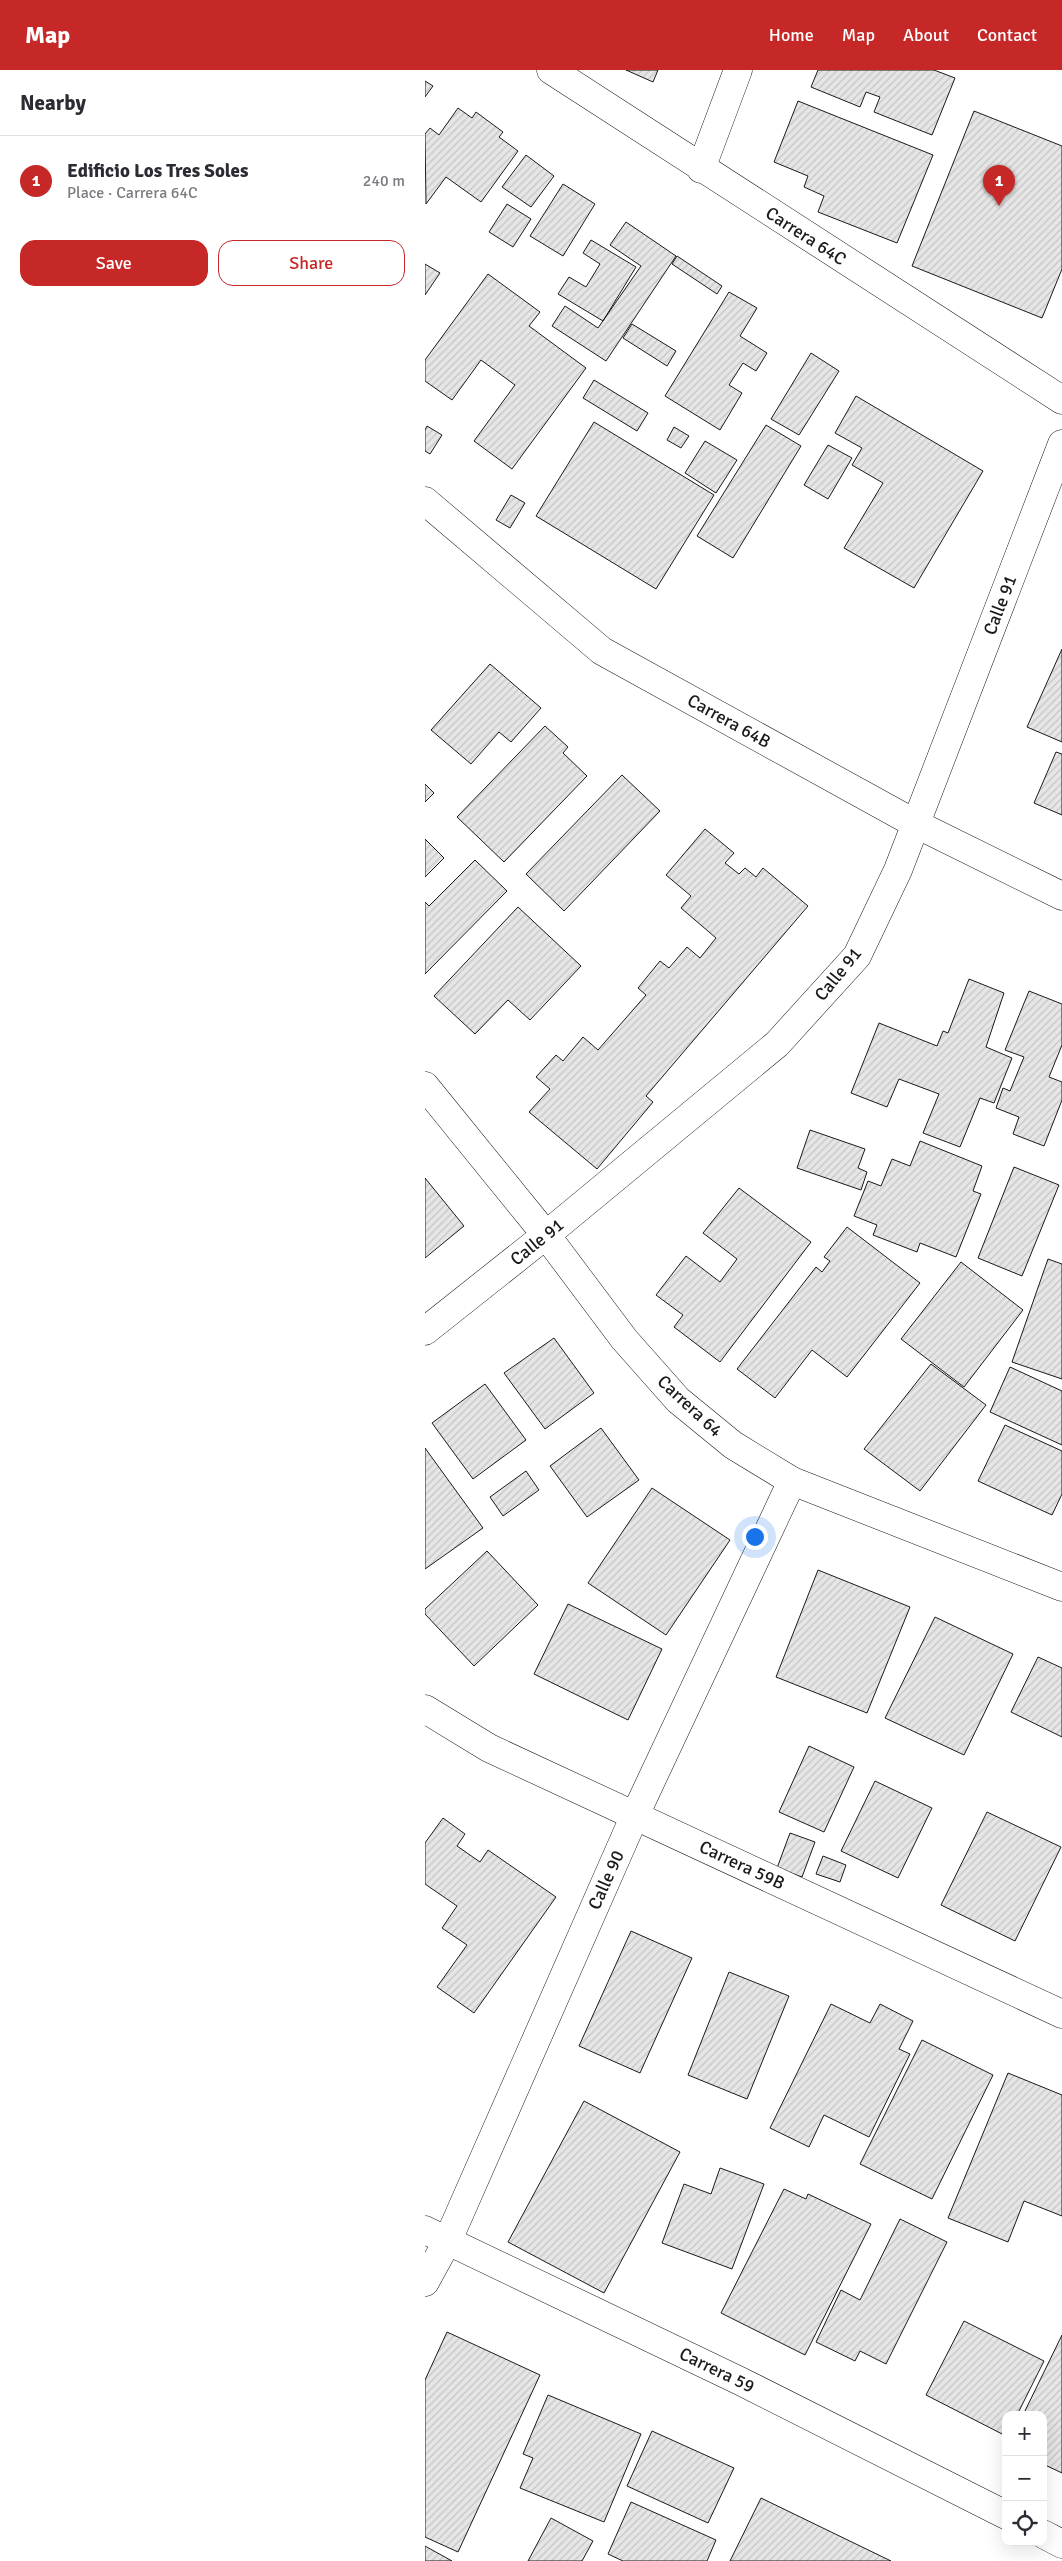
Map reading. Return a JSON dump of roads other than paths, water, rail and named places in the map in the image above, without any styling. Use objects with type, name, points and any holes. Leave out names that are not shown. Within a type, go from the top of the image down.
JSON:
[{"type":"street","name":"Carrera 64C","points":[[551,70],[701,169],[1062,400]]},
{"type":"street","points":[[701,169],[738,70]]},
{"type":"street","name":"Calle 91","points":[[425,1331],[546,1235],[777,1044],[857,956],[898,870],[1062,444]]},
{"type":"street","name":"Carrera 64B","points":[[425,501],[602,651],[916,824],[1062,896]]},
{"type":"street","name":"Carrera 64","points":[[425,1086],[546,1235],[625,1339],[678,1400],[733,1444],[792,1481],[1062,1587]]},
{"type":"street","name":"Calle 90","points":[[425,2282],[437,2235],[792,1481]]},
{"type":"street","name":"Carrera 59B","points":[[425,1709],[489,1748],[1062,2014]]},
{"type":"street","name":"Carrera 59","points":[[437,2235],[740,2381],[1002,2514]]},
{"type":"street","points":[[1047,2536],[1062,2544]]},
{"type":"place","name":"Edificio Los Tres Soles","points":[[999,206]]}]
